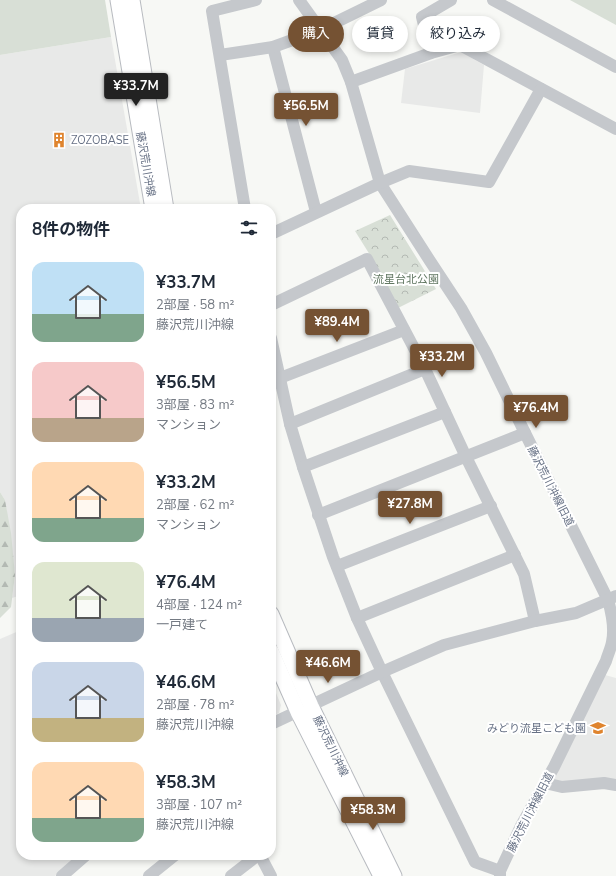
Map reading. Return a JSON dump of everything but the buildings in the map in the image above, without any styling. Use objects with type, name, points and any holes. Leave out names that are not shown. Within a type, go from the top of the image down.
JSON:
[{"type":"main road","name":"藤沢荒川沖線","points":[[118,0],[153,204]]},
{"type":"main road","name":"藤沢荒川沖線","points":[[132,0],[165,204]]},
{"type":"main road","name":"藤沢荒川沖線","points":[[276,628],[304,709],[381,876]]},
{"type":"main road","name":"藤沢荒川沖線","points":[[276,660],[394,876]]},
{"type":"street","points":[[245,204],[212,11],[256,0]]},
{"type":"street","name":"藤沢荒川沖線旧道","points":[[299,0],[310,16]]},
{"type":"street","points":[[344,18],[381,0]]},
{"type":"street","points":[[432,53],[422,17],[451,0]]},
{"type":"street","points":[[493,0],[616,67]]},
{"type":"street","points":[[220,55],[273,47],[288,42]]},
{"type":"street","points":[[352,82],[432,53],[460,45],[616,128]]},
{"type":"street","points":[[273,47],[316,212]]},
{"type":"street","name":"藤沢荒川沖線旧道","points":[[336,52],[342,60],[352,82],[380,183],[461,308],[486,353],[525,433],[612,598],[614,627],[612,642],[606,661],[545,783],[521,826],[500,873]]},
{"type":"street","points":[[276,232],[316,212],[409,171],[489,182],[541,89]]},
{"type":"street","points":[[276,303],[367,259],[425,369],[466,457],[524,574],[535,621]]},
{"type":"street","points":[[280,378],[404,330]]},
{"type":"street","points":[[276,360],[290,424],[302,467],[333,557],[357,618],[475,862],[500,873]]},
{"type":"street","points":[[290,424],[425,369]]},
{"type":"street","points":[[302,467],[445,412]]},
{"type":"street","points":[[318,515],[525,433]]},
{"type":"street","points":[[337,566],[491,506]]},
{"type":"street","points":[[357,618],[515,555]]},
{"type":"street","points":[[276,722],[444,645],[535,621],[576,613],[612,598]]},
{"type":"street","points":[[545,783],[562,787],[604,783],[616,785]]},
{"type":"street","points":[[62,876],[80,860]]},
{"type":"street","points":[[149,876],[169,860]]},
{"type":"street","points":[[231,876],[252,860]]},
{"type":"street","points":[[262,860],[271,876]]},
{"type":"shaded area","name":"ZOZOBASE","points":[[111,37],[140,204],[16,204],[16,597],[12,598],[15,575],[5,500],[0,492],[0,55]]},
{"type":"shaded area","points":[[461,52],[484,65],[480,113],[401,103],[405,69]]},
{"type":"shaded area","points":[[16,632],[16,860],[73,860],[55,876],[0,876],[0,639]]},
{"type":"shaded area","name":"みどり流星こども園","points":[[605,675],[616,678],[616,780],[565,783],[553,781]]},
{"type":"shaded area","points":[[276,693],[281,705],[279,713],[276,714]]},
{"type":"green space","points":[[0,0],[105,0],[111,37],[0,55]]},
{"type":"green space","points":[[570,0],[616,0],[616,25]]},
{"type":"green space","name":"流星台北公園","points":[[390,215],[436,289],[398,308],[370,255],[355,231]]},
{"type":"green space","points":[[0,492],[5,500],[11,533],[15,575],[11,607],[0,618]]},
{"type":"place","name":"ZOZOBASE","points":[[59,140]]},
{"type":"place","name":"みどり流星こども園","points":[[598,728]]}]
